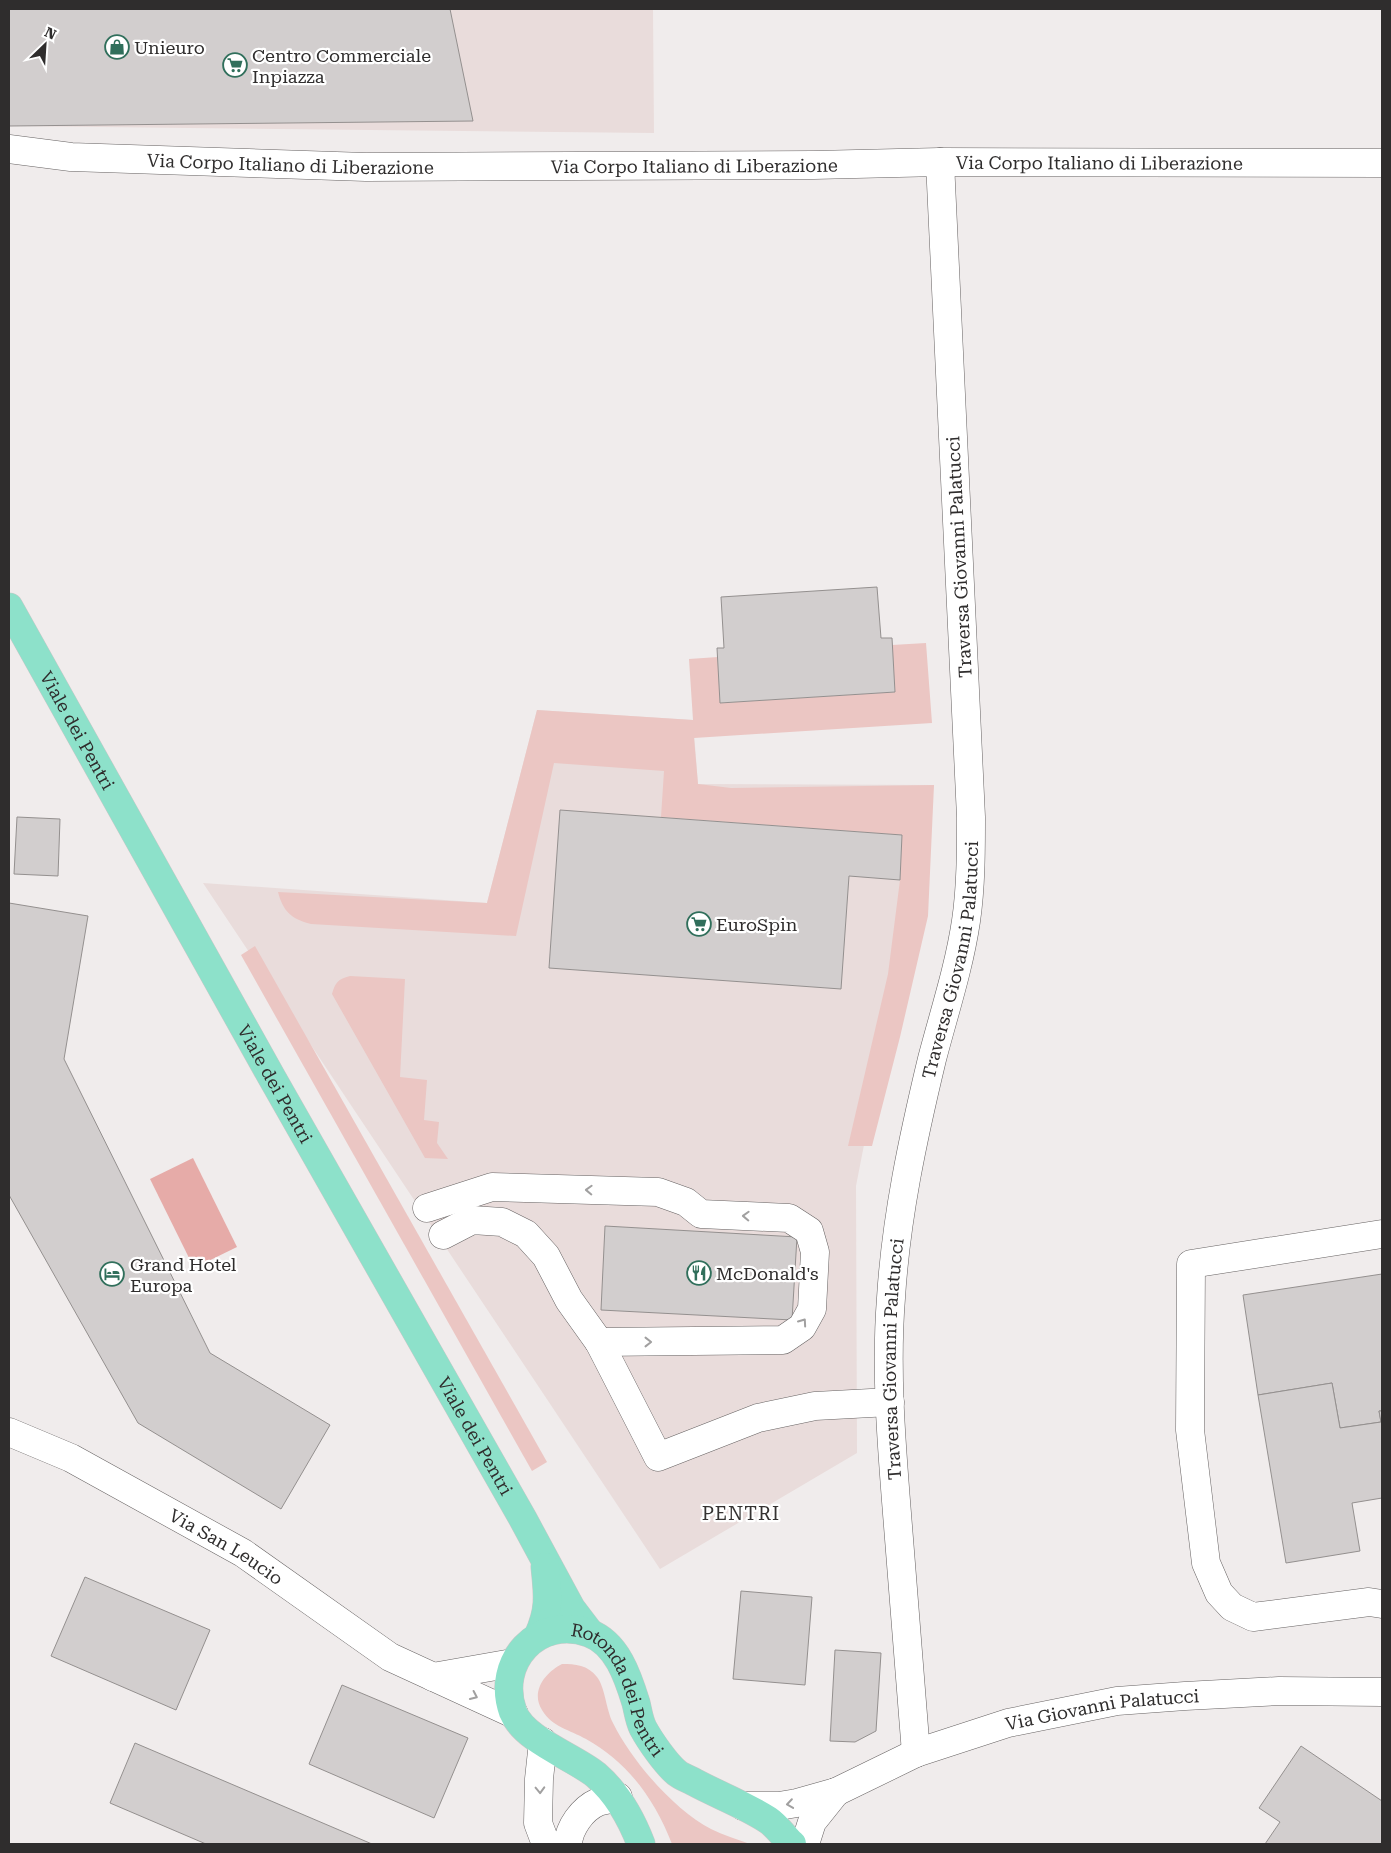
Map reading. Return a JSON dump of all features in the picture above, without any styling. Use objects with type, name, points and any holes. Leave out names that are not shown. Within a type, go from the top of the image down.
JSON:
[{"type":"main road","name":"Viale dei Pentri","points":[[9,607],[271,1076],[524,1519],[571,1608],[590,1633]]},
{"type":"main road","name":"Viale dei Pentri","points":[[538,1636],[546,1619],[548,1593],[544,1558]]},
{"type":"main road","name":"Rotonda dei Pentri","points":[[513,1663],[524,1648],[538,1636],[564,1628],[590,1633],[610,1647],[623,1668],[643,1727],[660,1753],[677,1773],[769,1821],[792,1844]]},
{"type":"main road","points":[[513,1663],[509,1680],[509,1697],[514,1714],[524,1728],[596,1775],[618,1797],[634,1825],[641,1844]]},
{"type":"street","name":"Via Corpo Italiano di Liberazione","points":[[9,149],[71,156],[366,167],[814,166],[940,162],[1382,163]]},
{"type":"street","name":"Traversa Giovanni Palatucci","points":[[916,1753],[890,1402],[891,1298],[902,1201],[915,1128],[957,972],[967,919],[971,817],[940,162]]},
{"type":"street","points":[[427,1208],[492,1187],[658,1192],[686,1202],[701,1214],[789,1218],[809,1231],[815,1252],[812,1309],[802,1327],[783,1340],[599,1342]]},
{"type":"street","points":[[443,1235],[472,1220],[502,1222],[526,1234],[546,1256],[570,1300],[599,1342],[658,1457],[758,1418],[815,1406],[890,1402]]},
{"type":"street","points":[[1382,1234],[1191,1264],[1190,1430],[1206,1563],[1219,1593],[1232,1607],[1253,1617],[1370,1602],[1382,1604]]},
{"type":"street","name":"Via San Leucio","points":[[9,1432],[71,1458],[243,1553],[390,1657],[514,1714]]},
{"type":"street","points":[[434,1677],[513,1663]]},
{"type":"street","name":"Via Giovanni Palatucci","points":[[742,1806],[797,1804],[836,1792],[916,1753],[1008,1723],[1117,1701],[1278,1691],[1382,1692]]},
{"type":"street","points":[[543,1742],[539,1779],[538,1823],[544,1839],[550,1844]]},
{"type":"street","name":"Via Giovanni Palatucci","points":[[805,1844],[812,1822],[836,1792]]},
{"type":"street","points":[[568,1844],[568,1837],[578,1817],[596,1803],[618,1797]]},
{"type":"shaded area","name":"Centro Commerciale Inpiazza","points":[[9,9],[653,9],[654,133],[9,126]]},
{"type":"shaded area","points":[[926,643],[932,723],[694,738],[698,784],[731,788],[934,785],[928,916],[872,1146],[848,1146],[888,974],[900,880],[902,835],[661,817],[664,771],[554,763],[516,936],[311,924],[293,917],[282,904],[278,892],[487,903],[537,710],[693,720],[689,659],[718,657],[720,703],[895,692],[892,645]]},
{"type":"shaded area","points":[[537,710],[693,720],[698,784],[934,785],[856,1186],[857,1453],[660,1569],[203,883],[487,903]]},
{"type":"shaded area","points":[[255,946],[547,1462],[532,1471],[241,955]]},
{"type":"shaded area","points":[[350,976],[405,979],[400,1077],[427,1080],[424,1120],[439,1122],[437,1143],[448,1159],[425,1158],[332,994],[338,982]]},
{"type":"shaded area","points":[[193,1158],[237,1247],[194,1268],[150,1179]]},
{"type":"shaded area","points":[[562,1664],[585,1668],[597,1677],[602,1686],[613,1723],[621,1737],[642,1768],[668,1797],[697,1821],[711,1829],[750,1844],[672,1844],[657,1812],[627,1771],[601,1748],[562,1728],[546,1716],[542,1710],[538,1696],[539,1689],[545,1677]]},
{"type":"building","name":"Centro Commerciale Inpiazza","points":[[9,9],[450,9],[473,121],[9,126]]},
{"type":"building","points":[[877,587],[881,638],[892,638],[895,692],[720,703],[717,648],[724,648],[721,597]]},
{"type":"building","name":"EuroSpin","points":[[560,810],[902,835],[900,880],[849,876],[841,989],[549,968]]},
{"type":"building","points":[[17,817],[60,819],[58,876],[14,874]]},
{"type":"building","name":"Grand Hotel Europa","points":[[9,903],[88,916],[64,1059],[210,1353],[330,1425],[281,1509],[138,1423],[9,1195]]},
{"type":"building","name":"McDonald's","points":[[605,1226],[797,1237],[792,1320],[601,1310]]},
{"type":"building","points":[[1382,1274],[1382,1411],[1379,1411],[1381,1422],[1340,1428],[1332,1383],[1258,1395],[1243,1295]]},
{"type":"building","points":[[1332,1383],[1340,1428],[1381,1422],[1379,1411],[1382,1411],[1382,1498],[1352,1503],[1360,1551],[1286,1563],[1258,1395]]},
{"type":"building","points":[[85,1577],[210,1630],[176,1710],[51,1656]]},
{"type":"building","points":[[741,1591],[812,1597],[805,1685],[733,1679]]},
{"type":"building","points":[[835,1650],[881,1653],[876,1731],[855,1742],[830,1741]]},
{"type":"building","points":[[342,1685],[468,1738],[434,1818],[309,1764]]},
{"type":"building","points":[[135,1743],[372,1844],[206,1844],[110,1803]]},
{"type":"building","points":[[1301,1746],[1382,1801],[1382,1844],[1265,1844],[1280,1822],[1259,1808]]},
{"type":"place","name":"Unieuro","points":[[117,47]]},
{"type":"place","name":"Centro Commerciale Inpiazza","points":[[235,65]]},
{"type":"place","name":"EuroSpin","points":[[699,924]]},
{"type":"place","name":"McDonald's","points":[[699,1273]]},
{"type":"place","name":"Grand Hotel Europa","points":[[112,1274]]},
{"type":"district","name":"PENTRI","points":[[741,1513]]}]
